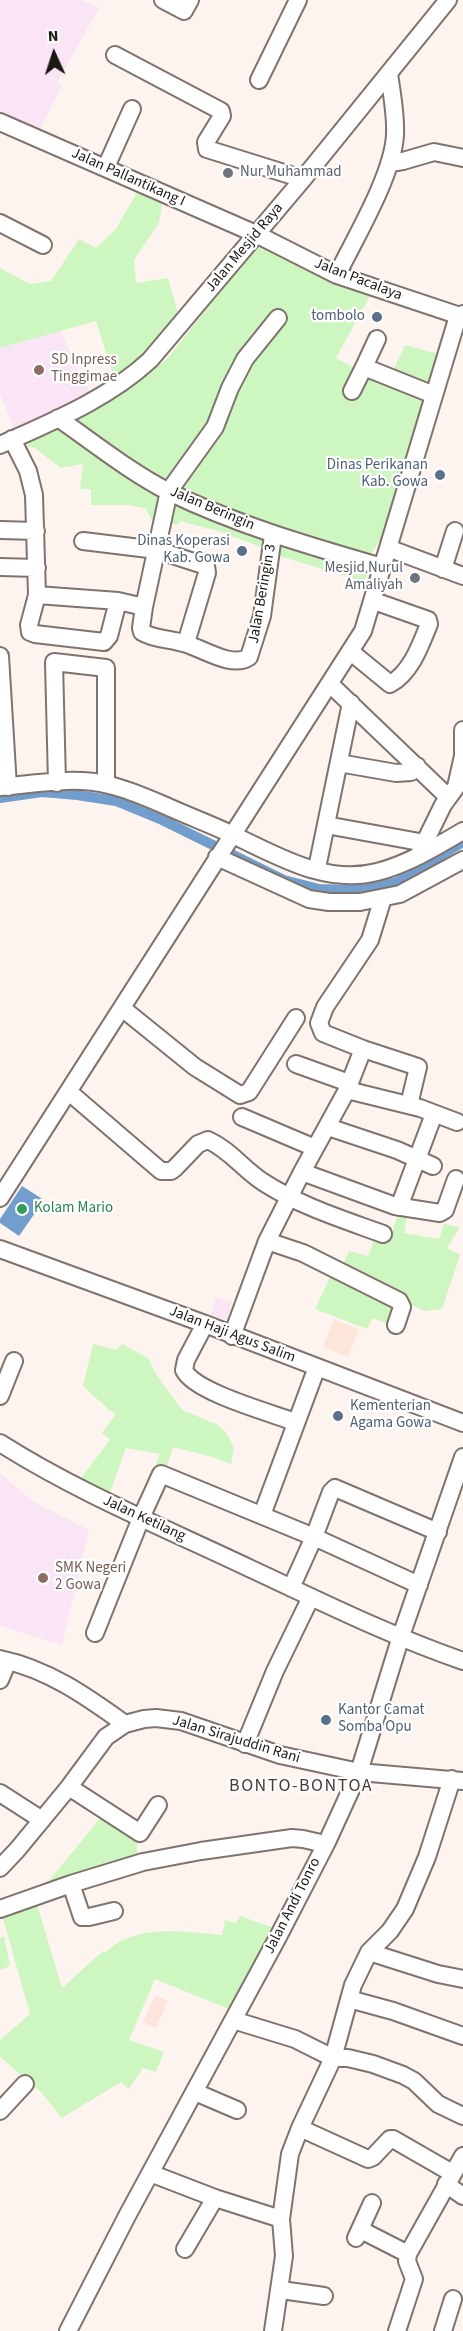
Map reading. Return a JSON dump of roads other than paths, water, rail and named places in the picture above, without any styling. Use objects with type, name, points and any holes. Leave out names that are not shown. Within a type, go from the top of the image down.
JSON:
[{"type":"street","points":[[163,0],[184,11],[190,0]]},
{"type":"street","points":[[258,80],[298,0]]},
{"type":"street","name":"Jalan Mesjid Raya","points":[[6,442],[58,418],[125,381],[150,360],[390,75],[448,0]]},
{"type":"street","points":[[115,55],[221,111],[222,116],[206,142],[207,149],[303,179]]},
{"type":"street","points":[[337,275],[369,212],[390,163],[395,133],[390,75]]},
{"type":"street","points":[[106,167],[132,109]]},
{"type":"street","name":"Jalan Pallantikang I","points":[[0,122],[256,234]]},
{"type":"street","points":[[390,163],[434,152],[463,158]]},
{"type":"street","points":[[0,223],[43,245]]},
{"type":"street","name":"Jalan Pacalaya","points":[[256,234],[337,275],[462,316]]},
{"type":"street","points":[[0,1198],[363,631],[374,601],[382,567],[434,395],[462,316]]},
{"type":"street","points":[[83,541],[157,550],[207,567],[186,643],[143,633],[141,628],[144,607],[157,550],[169,491],[215,427],[230,388],[245,359],[278,318]]},
{"type":"street","points":[[352,391],[377,339]]},
{"type":"street","points":[[364,367],[434,395]]},
{"type":"street","name":"Jalan Beringin","points":[[58,418],[110,455],[169,491],[273,535],[382,567]]},
{"type":"street","points":[[6,442],[28,471],[34,495],[37,595],[29,625],[31,633],[101,642],[109,636],[118,602]]},
{"type":"street","points":[[0,530],[36,531]]},
{"type":"street","points":[[442,569],[454,531]]},
{"type":"street","name":"Jalan Beringin 3","points":[[186,643],[210,654],[230,659],[244,660],[249,657],[262,616],[273,535]]},
{"type":"street","points":[[388,548],[463,576]]},
{"type":"street","points":[[0,567],[37,568]]},
{"type":"street","points":[[37,595],[118,602],[144,607]]},
{"type":"street","points":[[351,652],[390,684],[396,680],[419,650],[429,624],[428,620],[374,601]]},
{"type":"street","points":[[0,656],[4,787],[57,783],[106,784],[127,790],[309,898],[329,902],[360,902],[400,894],[459,869]]},
{"type":"street","points":[[57,783],[54,662],[106,668],[106,784]]},
{"type":"street","points":[[330,684],[448,797]]},
{"type":"street","points":[[317,868],[351,704]]},
{"type":"street","points":[[421,850],[448,797],[456,787],[463,756],[463,730]]},
{"type":"street","points":[[339,763],[396,773],[411,772],[417,766]]},
{"type":"street","points":[[326,825],[421,850]]},
{"type":"street","points":[[224,846],[285,860],[321,873],[345,875],[376,873],[421,850],[435,848],[463,831]]},
{"type":"street","points":[[383,898],[370,940],[326,1007],[319,1023],[323,1033],[418,1067],[409,1105]]},
{"type":"street","points":[[122,1008],[195,1067],[240,1095],[249,1092],[296,1018]]},
{"type":"street","points":[[232,1336],[267,1241],[348,1087],[363,1049]]},
{"type":"street","points":[[296,1064],[348,1087],[457,1122]]},
{"type":"street","points":[[69,1092],[161,1171],[171,1171],[198,1144],[208,1140],[234,1157],[246,1170],[289,1198],[383,1234]]},
{"type":"street","points":[[399,1207],[434,1114]]},
{"type":"street","points":[[242,1118],[315,1148]]},
{"type":"street","points":[[328,1127],[397,1150],[433,1166]]},
{"type":"street","points":[[302,1172],[399,1207],[442,1213],[446,1210],[456,1179]]},
{"type":"street","points":[[267,1241],[303,1253],[399,1301],[402,1307],[396,1325]]},
{"type":"street","name":"Jalan Haji Agus Salim","points":[[0,1249],[205,1324],[463,1423]]},
{"type":"street","points":[[205,1324],[185,1366],[185,1372],[190,1378],[205,1389],[295,1422]]},
{"type":"street","points":[[0,1396],[14,1361]]},
{"type":"street","points":[[262,1515],[317,1367]]},
{"type":"street","name":"Jalan Ketilang","points":[[0,1443],[77,1487],[141,1518],[311,1598],[463,1662]]},
{"type":"street","name":"Jalan Andi Tonro","points":[[68,2331],[325,1844],[359,1772],[401,1636],[463,1457]]},
{"type":"street","points":[[95,1634],[161,1474],[314,1537],[419,1584]]},
{"type":"street","points":[[291,1588],[331,1492],[335,1488],[438,1532]]},
{"type":"street","points":[[245,1744],[275,1671],[311,1598]]},
{"type":"street","points":[[0,1680],[4,1660],[42,1671],[83,1694],[125,1724]]},
{"type":"street","name":"Jalan Sirajuddin Rani","points":[[0,1868],[69,1787],[97,1746],[125,1724],[144,1719],[165,1719],[194,1725],[280,1755],[359,1772],[458,1780]]},
{"type":"street","points":[[273,2331],[284,2256],[281,2219],[289,2162],[300,2128],[333,2058],[359,1972],[369,1952],[390,1931],[405,1909],[458,1780]]},
{"type":"street","points":[[69,1787],[140,1833],[158,1805]]},
{"type":"street","points":[[0,1793],[42,1820]]},
{"type":"street","points":[[0,1909],[143,1862],[292,1838],[325,1844]]},
{"type":"street","points":[[71,1884],[82,1917],[114,1911]]},
{"type":"street","points":[[369,1952],[438,1974],[463,1978]]},
{"type":"street","points":[[349,1999],[393,2011],[463,2036]]},
{"type":"street","points":[[233,2020],[295,2039],[333,2058],[348,2058],[373,2064],[403,2075],[414,2081],[438,2104],[461,2112]]},
{"type":"street","points":[[0,2111],[25,2084]]},
{"type":"street","points":[[195,2092],[237,2110]]},
{"type":"street","points":[[300,2128],[368,2159],[374,2157],[390,2139],[393,2139],[449,2179],[463,2196]]},
{"type":"street","points":[[397,2331],[414,2282],[407,2261],[408,2254],[463,2156]]},
{"type":"street","points":[[150,2173],[215,2198],[281,2219]]},
{"type":"street","points":[[185,2249],[215,2198]]},
{"type":"street","points":[[372,2204],[358,2234],[408,2254]]},
{"type":"street","points":[[280,2290],[324,2296]]},
{"type":"street","points":[[443,2331],[453,2299]]},
{"type":"water","name":"Kolam Mario","points":[[22,1186],[44,1200],[19,1236],[0,1223],[0,1219]]},
{"type":"waterway","points":[[0,798],[42,792],[116,801],[162,820],[284,880],[319,889],[355,890],[397,882],[463,842]]},
{"type":"place","name":"Nur Muhammad","points":[[228,173]]},
{"type":"place","name":"tombolo","points":[[377,317]]},
{"type":"place","name":"SD Inpress Tinggimae","points":[[39,370]]},
{"type":"place","name":"Dinas Perikanan Kab. Gowa","points":[[440,475]]},
{"type":"place","name":"Dinas Koperasi Kab. Gowa","points":[[242,551]]},
{"type":"place","name":"Mesjid Nurul Amaliyah","points":[[415,578]]},
{"type":"place","name":"Kolam Mario","points":[[22,1209]]},
{"type":"place","name":"Kementerian Agama Gowa","points":[[338,1416]]},
{"type":"place","name":"SMK Negeri 2 Gowa","points":[[43,1578]]},
{"type":"place","name":"Kantor Camat Somba Opu","points":[[326,1720]]},
{"type":"district","name":"BONTO-BONTOA","points":[[301,1787]]}]
